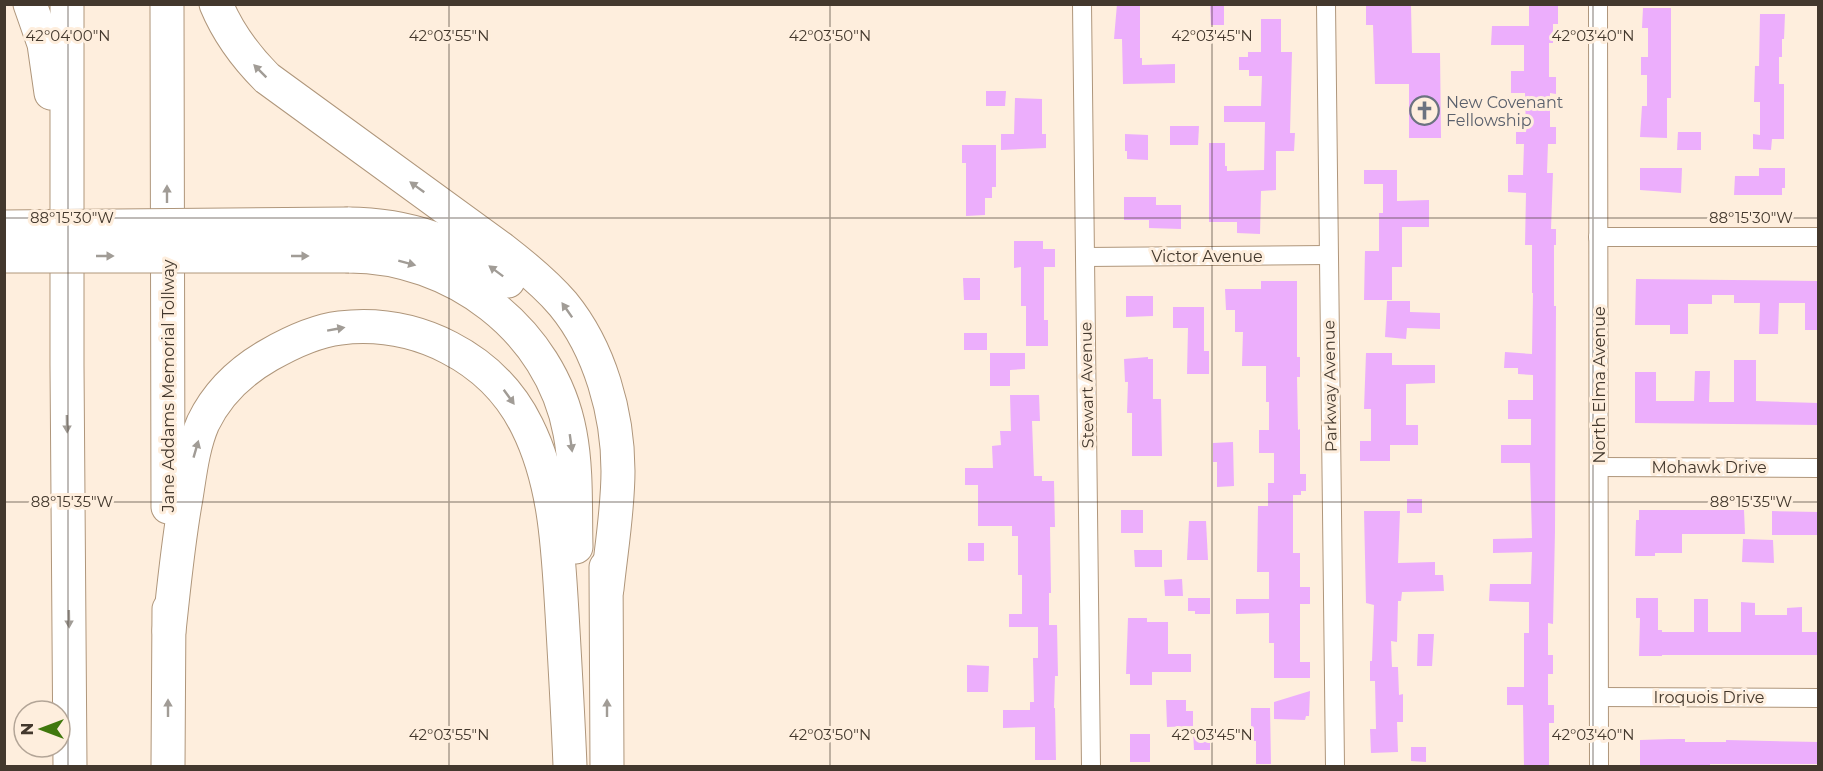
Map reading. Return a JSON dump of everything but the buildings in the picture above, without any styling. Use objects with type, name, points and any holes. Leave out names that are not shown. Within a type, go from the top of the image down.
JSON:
[{"type":"highway","points":[[30,4],[44,44],[50,88],[67,365]]},
{"type":"highway","points":[[67,4],[70,766]]},
{"type":"highway","name":"Jane Addams Memorial Tollway","points":[[167,4],[168,766]]},
{"type":"highway","points":[[216,4],[235,42],[250,62],[267,78],[502,249],[536,277],[565,307],[589,348],[600,373],[608,397],[616,436],[618,472],[607,589]]},
{"type":"highway","points":[[4,227],[378,225],[411,231],[473,256],[498,272],[520,291],[539,310],[562,340],[576,365],[587,389],[601,444],[607,589],[607,766]]},
{"type":"highway","points":[[4,256],[349,256],[381,258],[421,267],[442,275],[474,293],[494,308],[525,338],[558,393],[570,433],[574,464],[576,572],[572,766]]},
{"type":"highway","points":[[169,631],[178,543],[191,464],[203,424],[230,384],[262,358],[314,334],[339,328],[372,327],[398,329],[424,336],[466,356],[504,390],[527,426],[539,455],[548,487],[558,542],[572,766]]},
{"type":"street","name":"Stewart Avenue","points":[[1082,4],[1091,766]]},
{"type":"street","name":"Parkway Avenue","points":[[1326,4],[1335,766]]},
{"type":"street","name":"North Elma Avenue","points":[[1598,4],[1599,766]]},
{"type":"street","points":[[1598,237],[1818,237]]},
{"type":"street","name":"Victor Avenue","points":[[1085,257],[1328,255]]},
{"type":"street","name":"Mohawk Drive","points":[[1599,467],[1818,468]]},
{"type":"street","name":"Iroquois Drive","points":[[1599,697],[1818,698]]},
{"type":"place","name":"New Covenant Fellowship","points":[[1425,111]]}]
